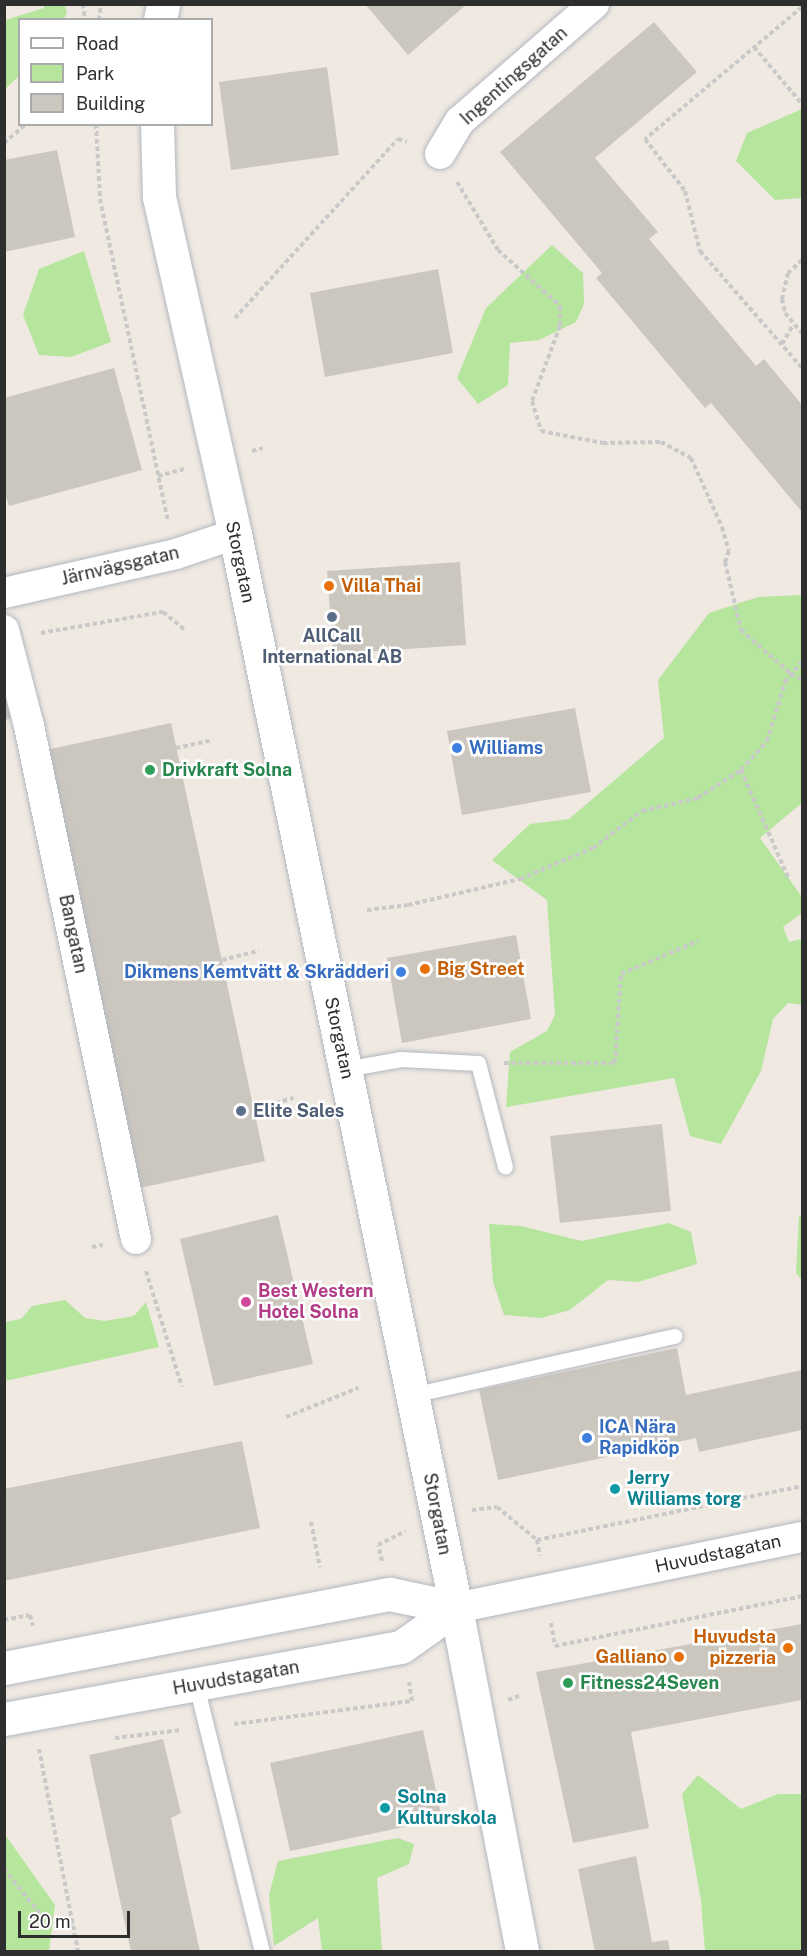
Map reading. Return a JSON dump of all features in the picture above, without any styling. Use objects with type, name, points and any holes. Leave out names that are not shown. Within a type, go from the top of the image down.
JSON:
[{"type":"street","name":"Ingentingsgatan","points":[[440,154],[460,121],[594,4]]},
{"type":"street","name":"Storgatan","points":[[157,126],[159,197],[235,534],[456,1608],[522,1952]]},
{"type":"street","name":"Järnvägsgatan","points":[[4,593],[176,554],[235,534]]},
{"type":"street","name":"Bangatan","points":[[6,635],[32,738],[136,1239]]},
{"type":"street","name":"Huvudstagatan","points":[[4,1668],[390,1594],[456,1608],[802,1537]]},
{"type":"street","name":"Huvudstagatan","points":[[4,1719],[401,1647],[456,1608]]},
{"type":"lane","points":[[345,1069],[401,1059],[478,1063],[505,1167]]},
{"type":"lane","points":[[412,1395],[674,1336]]},
{"type":"lane","points":[[196,1685],[262,1952]]},
{"type":"path","points":[[802,7],[645,139],[685,191],[700,250],[802,368]]},
{"type":"path","points":[[754,47],[802,104]]},
{"type":"path","points":[[4,143],[24,126]]},
{"type":"path","points":[[96,126],[100,199],[176,554]]},
{"type":"path","points":[[235,318],[398,139],[440,154],[498,250],[560,306],[560,326],[532,401],[541,431],[603,443],[661,442],[691,458],[722,528],[729,551],[725,562],[741,630],[791,674],[802,679]]},
{"type":"path","points":[[802,260],[788,273],[783,286],[782,299],[793,325],[802,333]]},
{"type":"path","points":[[782,344],[793,325]]},
{"type":"path","points":[[6,635],[163,612],[185,630]]},
{"type":"path","points":[[367,910],[408,905],[520,879],[593,848],[642,811],[698,798],[741,770],[767,741],[791,674],[802,662]]},
{"type":"path","points":[[176,748],[213,740]]},
{"type":"path","points":[[741,770],[788,877]]},
{"type":"path","points":[[478,1063],[615,1063],[621,974],[698,941]]},
{"type":"path","points":[[222,960],[259,951]]},
{"type":"path","points":[[254,1109],[293,1098]]},
{"type":"path","points":[[136,1239],[182,1387]]},
{"type":"path","points":[[286,1417],[358,1388]]},
{"type":"path","points":[[537,1540],[802,1486]]},
{"type":"path","points":[[311,1522],[320,1567]]},
{"type":"path","points":[[555,1646],[802,1596]]},
{"type":"path","points":[[4,1620],[30,1616],[35,1629]]},
{"type":"path","points":[[38,1748],[78,1952]]},
{"type":"path","points":[[4,1869],[40,1915],[73,1924]]},
{"type":"green space","points":[[44,5],[65,5],[67,14],[64,18],[18,18],[18,77],[5,89],[5,20],[44,8]]},
{"type":"green space","points":[[802,109],[802,198],[775,200],[736,161],[747,133]]},
{"type":"green space","points":[[552,245],[583,273],[584,304],[576,322],[539,340],[510,343],[508,385],[478,404],[457,378],[486,308]]},
{"type":"green space","points":[[84,251],[111,342],[71,357],[39,355],[23,315],[39,269]]},
{"type":"green space","points":[[802,595],[802,803],[760,838],[802,897],[802,913],[783,927],[789,942],[802,939],[802,1005],[788,1003],[773,1019],[761,1071],[721,1144],[690,1136],[674,1078],[506,1107],[510,1052],[547,1031],[555,1015],[547,900],[492,860],[530,824],[569,819],[664,738],[658,680],[709,613],[758,597]]},
{"type":"green space","points":[[802,1214],[802,1280],[796,1273],[799,1217]]},
{"type":"green space","points":[[669,1223],[691,1232],[697,1264],[638,1282],[608,1280],[570,1310],[541,1318],[504,1315],[493,1282],[489,1224],[521,1226],[582,1241]]},
{"type":"green space","points":[[65,1300],[85,1318],[105,1321],[134,1316],[146,1302],[159,1347],[5,1381],[5,1322],[21,1319],[32,1306]]},
{"type":"green space","points":[[698,1775],[741,1809],[778,1794],[802,1794],[802,1951],[705,1951],[701,1900],[682,1794]]},
{"type":"green space","points":[[4,1833],[55,1905],[49,1951],[5,1951]]},
{"type":"green space","points":[[398,1838],[414,1844],[409,1864],[377,1878],[382,1951],[322,1951],[318,1918],[274,1946],[269,1895],[278,1861]]},
{"type":"building","points":[[365,4],[467,4],[408,55]]},
{"type":"building","points":[[654,22],[697,72],[595,158],[658,232],[649,239],[756,366],[764,359],[802,405],[802,512],[711,403],[705,408],[596,278],[602,273],[500,152]]},
{"type":"building","points":[[327,67],[339,155],[231,170],[219,82]]},
{"type":"building","points":[[57,150],[75,237],[4,252],[4,160]]},
{"type":"building","points":[[438,269],[453,353],[325,377],[310,293]]},
{"type":"building","points":[[114,368],[142,470],[9,506],[4,491],[4,398]]},
{"type":"building","points":[[460,562],[466,645],[333,654],[327,571]]},
{"type":"building","points":[[4,665],[18,717],[4,720]]},
{"type":"building","points":[[575,708],[591,792],[462,815],[447,731]]},
{"type":"building","points":[[171,723],[265,1161],[140,1188],[46,750]]},
{"type":"building","points":[[516,935],[531,1019],[402,1043],[387,958]]},
{"type":"building","points":[[662,1124],[671,1211],[560,1223],[550,1136]]},
{"type":"building","name":"Best Western Hotel Solna","points":[[278,1215],[313,1364],[214,1386],[180,1239]]},
{"type":"building","points":[[677,1348],[686,1395],[802,1370],[802,1430],[699,1452],[696,1438],[498,1480],[479,1390]]},
{"type":"building","points":[[242,1441],[260,1528],[4,1581],[4,1489]]},
{"type":"building","points":[[802,1624],[802,1700],[631,1732],[649,1828],[573,1843],[536,1672]]},
{"type":"building","points":[[423,1730],[442,1819],[290,1851],[270,1763]]},
{"type":"building","points":[[163,1739],[181,1813],[171,1818],[200,1952],[131,1952],[89,1755]]},
{"type":"building","points":[[636,1856],[652,1942],[668,1940],[670,1952],[595,1952],[578,1869]]},
{"type":"place","name":"Villa Thai","points":[[329,586]]},
{"type":"place","name":"AllCall International AB","points":[[332,617]]},
{"type":"place","name":"Williams","points":[[457,748]]},
{"type":"place","name":"Drivkraft Solna","points":[[150,770]]},
{"type":"place","name":"Big Street","points":[[425,969]]},
{"type":"place","name":"Dikmens Kemtvätt & Skrädderi","points":[[401,972]]},
{"type":"place","name":"Elite Sales","points":[[241,1111]]},
{"type":"place","name":"Best Western Hotel Solna","points":[[246,1302]]},
{"type":"place","name":"ICA Nära Rapidköp","points":[[587,1438]]},
{"type":"place","name":"Jerry Williams torg","points":[[615,1489]]},
{"type":"place","name":"Huvudsta pizzeria","points":[[788,1648]]},
{"type":"place","name":"Galliano","points":[[679,1657]]},
{"type":"place","name":"Fitness24Seven","points":[[568,1683]]},
{"type":"place","name":"Solna Kulturskola","points":[[385,1808]]}]
